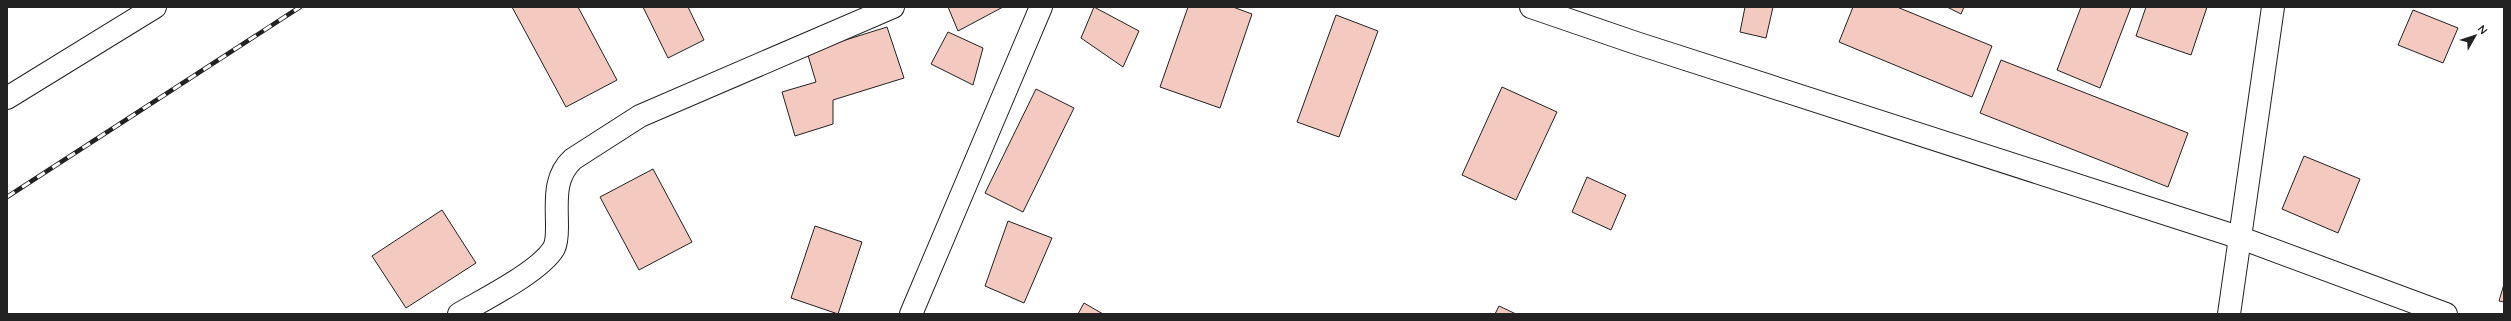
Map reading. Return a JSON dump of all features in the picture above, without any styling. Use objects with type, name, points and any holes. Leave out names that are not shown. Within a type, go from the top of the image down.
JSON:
[{"type":"street","points":[[7,98],[155,7]]},
{"type":"street","points":[[459,314],[540,265],[554,248],[557,237],[557,181],[566,165],[573,159],[640,116],[893,7]]},
{"type":"street","points":[[911,314],[1041,7]]},
{"type":"street","points":[[1531,7],[1636,43],[2241,238],[2446,314]]},
{"type":"street","points":[[2229,314],[2273,7]]},
{"type":"building","points":[[512,7],[578,7],[617,80],[566,107]]},
{"type":"building","points":[[643,7],[688,7],[704,40],[668,58]]},
{"type":"building","points":[[948,7],[1003,7],[958,31]]},
{"type":"building","points":[[1094,7],[1139,31],[1123,67],[1081,38]]},
{"type":"building","points":[[1188,7],[1233,7],[1252,14],[1220,108],[1160,87]]},
{"type":"building","points":[[1745,7],[1773,7],[1766,38],[1740,32]]},
{"type":"building","points":[[1853,7],[1897,7],[1992,46],[1972,97],[1839,42]]},
{"type":"building","points":[[1947,7],[1964,7],[1961,14]]},
{"type":"building","points":[[2081,7],[2131,7],[2100,88],[2057,70]]},
{"type":"building","points":[[2146,7],[2207,7],[2191,55],[2136,36]]},
{"type":"building","points":[[2413,10],[2458,28],[2443,63],[2398,45]]},
{"type":"building","points":[[1336,15],[1378,31],[1339,137],[1297,122]]},
{"type":"building","points":[[887,27],[904,78],[833,100],[833,124],[795,136],[782,92],[816,82],[807,52]]},
{"type":"building","points":[[948,32],[983,48],[973,85],[931,64]]},
{"type":"building","points":[[2001,60],[2188,133],[2168,187],[1980,113]]},
{"type":"building","points":[[1502,87],[1557,112],[1516,200],[1462,175]]},
{"type":"building","points":[[1036,89],[1074,108],[1023,212],[985,193]]},
{"type":"building","points":[[2304,156],[2360,179],[2338,233],[2282,209]]},
{"type":"building","points":[[653,169],[692,242],[639,270],[600,197]]},
{"type":"building","points":[[1587,177],[1626,195],[1611,230],[1572,212]]},
{"type":"building","points":[[442,210],[476,263],[406,308],[372,256]]},
{"type":"building","points":[[1008,221],[1052,238],[1024,303],[985,286]]},
{"type":"building","points":[[815,226],[862,242],[838,314],[791,298]]},
{"type":"building","points":[[2504,284],[2504,302],[2499,301]]},
{"type":"building","points":[[1084,303],[1103,314],[1078,314]]},
{"type":"building","points":[[1499,306],[1516,314],[1495,314]]},
{"type":"railway","points":[[7,197],[300,7]]}]
